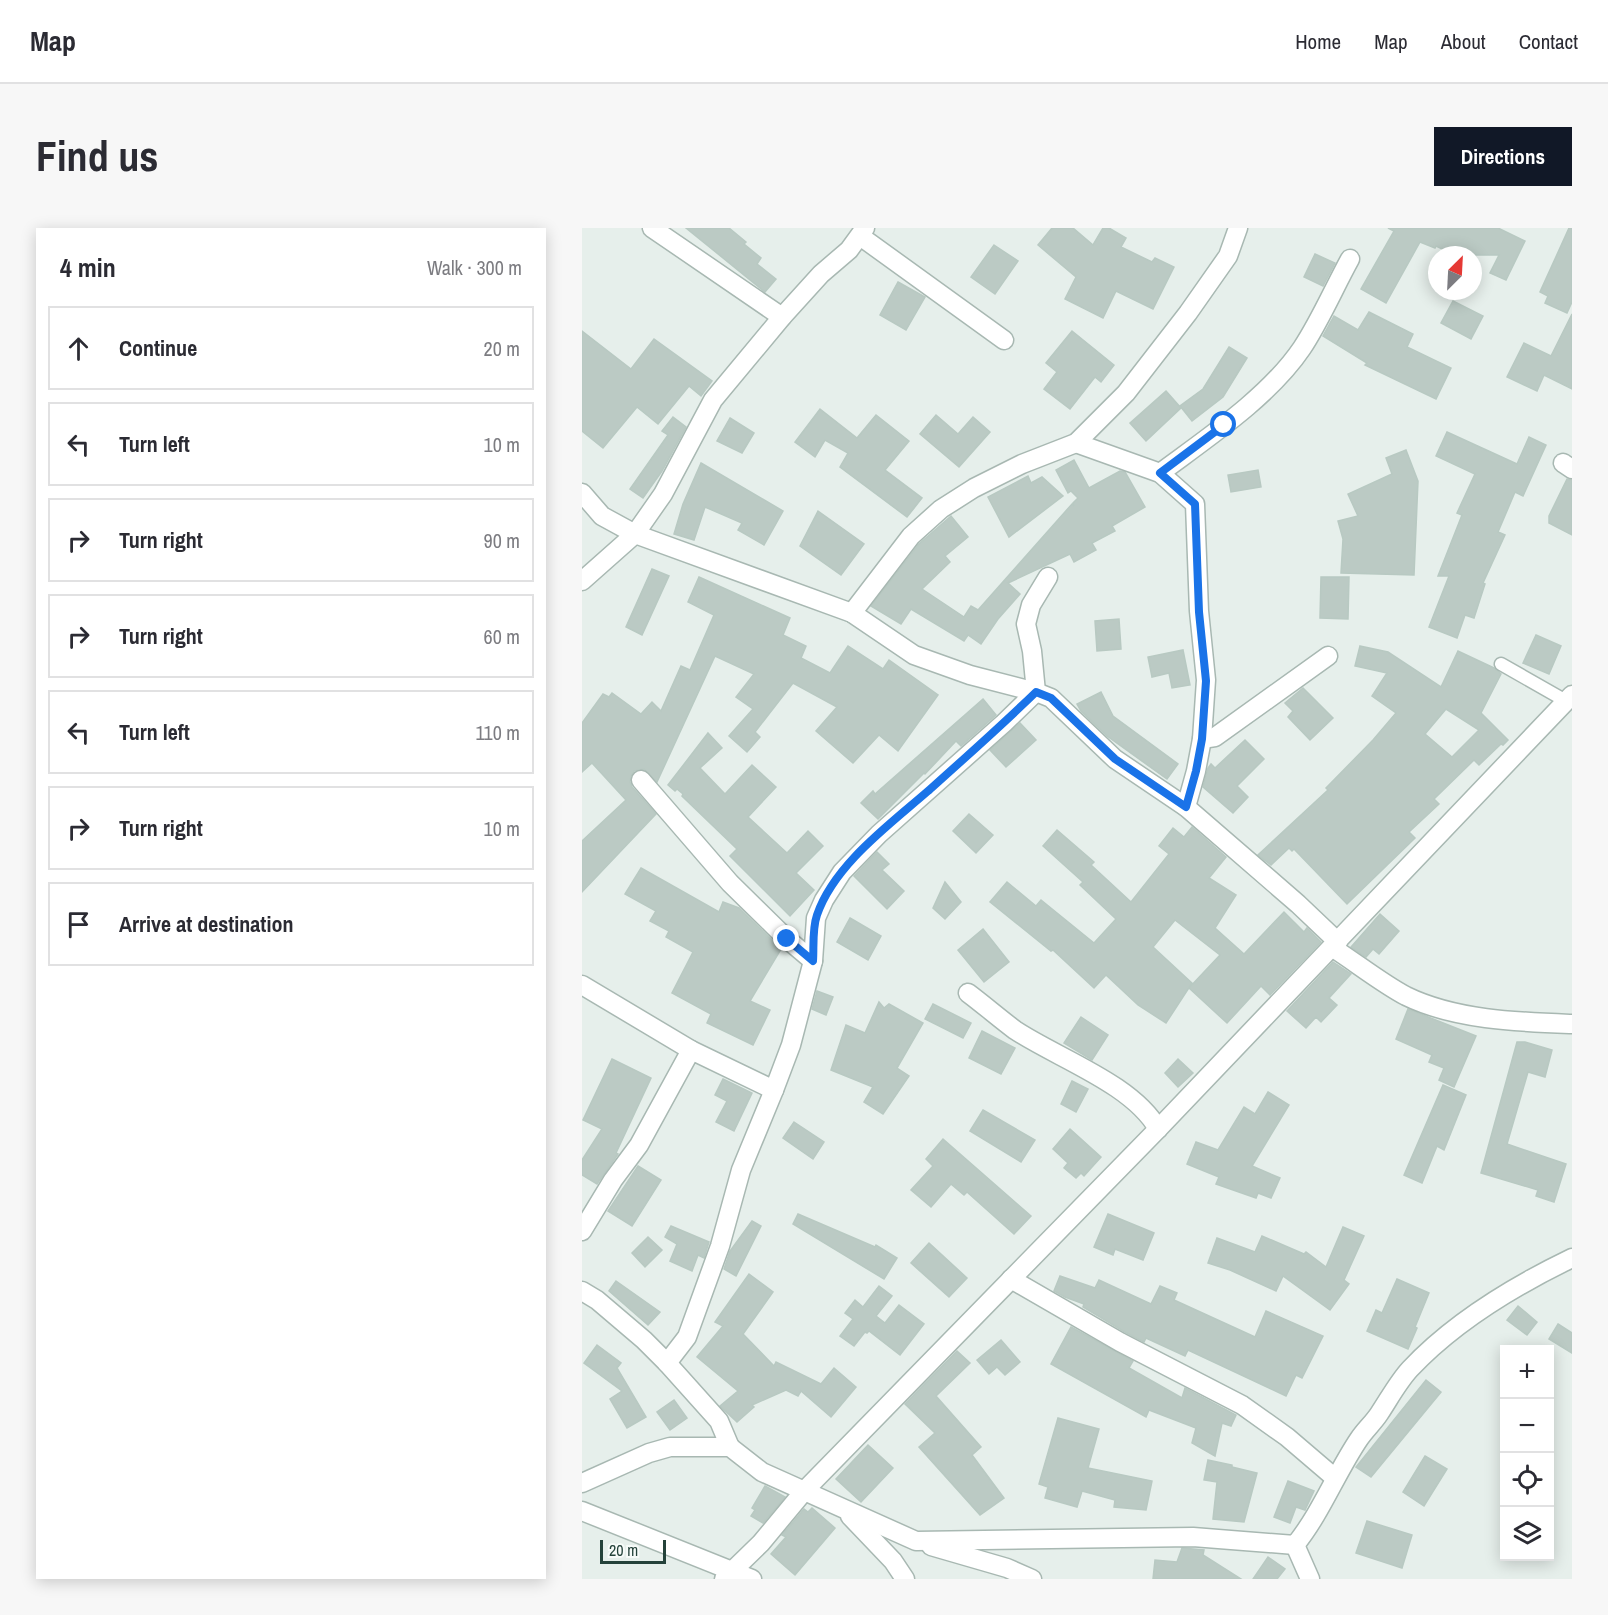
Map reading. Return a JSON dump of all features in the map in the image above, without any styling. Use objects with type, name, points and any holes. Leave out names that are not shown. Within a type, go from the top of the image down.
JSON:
[{"type":"street","points":[[652,228],[782,317]]},
{"type":"street","points":[[852,613],[911,536],[941,509],[974,488],[1022,464],[1076,443],[1125,393],[1188,313],[1228,256],[1238,228]]},
{"type":"street","points":[[582,581],[635,534],[663,494],[713,400],[782,317],[821,274],[849,250],[862,232],[1004,340]]},
{"type":"street","points":[[1160,473],[1224,425],[1280,376],[1302,348],[1350,259]]},
{"type":"street","points":[[1076,443],[1160,473],[1195,504],[1199,612],[1206,681],[1202,739],[1186,807]]},
{"type":"street","points":[[582,493],[602,516],[635,534],[852,613],[914,655],[970,675],[1051,698],[1115,759],[1186,807],[1298,904],[1335,945],[1404,995],[1437,1009],[1521,1022],[1572,1024]]},
{"type":"street","points":[[1036,692],[1032,651],[1026,624],[1031,605],[1048,577]]},
{"type":"street","points":[[1202,739],[1215,737],[1328,656]]},
{"type":"street","points":[[667,1364],[687,1337],[720,1246],[741,1170],[790,1045],[813,961],[816,918],[824,900],[842,872],[879,834],[1036,692]]},
{"type":"street","points":[[728,1575],[761,1543],[805,1490],[1158,1129],[1569,698]]},
{"type":"street","points":[[640,780],[730,883],[813,961]]},
{"type":"street","points":[[582,985],[691,1050],[774,1090]]},
{"type":"street","points":[[968,993],[1016,1030],[1119,1090],[1152,1118],[1158,1129]]},
{"type":"street","points":[[582,1231],[613,1180],[639,1145],[691,1050]]},
{"type":"street","points":[[1295,1545],[1308,1529],[1359,1438],[1409,1370],[1441,1340],[1479,1311],[1530,1279],[1572,1258]]},
{"type":"street","points":[[1011,1280],[1120,1342],[1242,1405],[1287,1437],[1335,1478]]},
{"type":"street","points":[[582,1291],[597,1300],[644,1340],[719,1421],[730,1446],[762,1472],[916,1541],[1007,1568],[1032,1579]]},
{"type":"street","points":[[582,1483],[649,1453],[670,1448],[730,1446]]},
{"type":"street","points":[[845,1510],[892,1561],[904,1579]]},
{"type":"street","points":[[582,1511],[728,1575],[752,1579]]},
{"type":"street","points":[[916,1541],[1192,1537],[1295,1545]]},
{"type":"street","points":[[1295,1545],[1310,1579]]},
{"type":"lane","points":[[1501,664],[1569,698]]},
{"type":"building","points":[[686,228],[729,228],[761,258],[757,264],[776,279],[765,292]]},
{"type":"building","points":[[1052,228],[1073,228],[1093,245],[1103,228],[1109,228],[1126,238],[1121,247],[1152,262],[1155,258],[1174,267],[1153,309],[1116,291],[1103,318],[1065,299],[1076,277],[1038,245]]},
{"type":"building","points":[[1388,228],[1498,228],[1525,241],[1506,280],[1490,273],[1499,255],[1482,255],[1482,246],[1430,246],[1420,242],[1386,303],[1361,289],[1394,231]]},
{"type":"building","points":[[1569,228],[1572,228],[1572,302],[1567,313],[1545,303],[1548,296],[1540,292]]},
{"type":"building","points":[[994,245],[1018,261],[995,294],[971,277]]},
{"type":"building","points":[[1315,254],[1335,263],[1323,286],[1304,277]]},
{"type":"building","points":[[898,282],[925,297],[906,330],[880,315]]},
{"type":"building","points":[[1453,301],[1483,316],[1471,339],[1441,323]]},
{"type":"building","points":[[1369,312],[1413,334],[1407,347],[1451,368],[1436,399],[1365,365],[1367,363],[1323,336],[1334,316],[1358,330]]},
{"type":"building","points":[[1572,314],[1572,389],[1544,375],[1537,391],[1507,377],[1524,343],[1551,356]]},
{"type":"building","points":[[582,331],[631,369],[654,339],[712,381],[701,396],[689,386],[658,424],[637,407],[603,448],[582,431]]},
{"type":"building","points":[[1072,331],[1114,365],[1101,382],[1095,377],[1070,409],[1044,389],[1057,372],[1046,363]]},
{"type":"building","points":[[1229,347],[1247,358],[1223,397],[1192,421],[1180,406],[1203,389]]},
{"type":"building","points":[[1166,391],[1181,408],[1146,441],[1130,423]]},
{"type":"building","points":[[820,409],[857,438],[876,415],[909,441],[885,470],[922,498],[907,517],[840,467],[848,453],[825,440],[815,457],[795,442]]},
{"type":"building","points":[[936,415],[958,434],[973,417],[990,432],[959,467],[920,434]]},
{"type":"building","points":[[673,417],[686,427],[662,471],[643,498],[630,489],[668,435],[662,431]]},
{"type":"building","points":[[730,418],[754,433],[742,453],[717,441]]},
{"type":"building","points":[[1447,432],[1517,464],[1529,437],[1546,445],[1523,496],[1515,492],[1498,532],[1505,535],[1483,583],[1485,584],[1474,618],[1465,615],[1457,638],[1429,627],[1449,576],[1438,576],[1462,515],[1457,513],[1475,474],[1436,456]]},
{"type":"building","points":[[1406,450],[1418,481],[1414,575],[1341,573],[1343,539],[1338,521],[1358,516],[1348,494],[1392,474],[1386,458]]},
{"type":"building","points":[[1074,460],[1089,488],[1120,471],[1125,472],[1145,507],[1112,526],[1115,531],[1092,543],[1096,550],[1074,562],[1070,554],[1008,583],[1020,594],[998,619],[981,644],[968,635],[964,641],[911,609],[901,624],[871,606],[919,544],[951,516],[968,537],[945,556],[950,562],[922,589],[964,617],[971,606],[978,610],[1072,504],[1074,506],[1073,503],[1078,498],[1071,491],[1068,493],[1056,470]]},
{"type":"building","points":[[701,463],[783,511],[764,545],[738,530],[742,523],[705,507],[694,540],[674,534],[683,504]]},
{"type":"building","points":[[1258,470],[1261,487],[1231,492],[1228,475]]},
{"type":"building","points":[[1028,476],[1031,483],[1042,477],[1063,496],[1009,537],[988,497]]},
{"type":"building","points":[[1567,479],[1572,480],[1572,535],[1549,523],[1549,516]]},
{"type":"building","points":[[818,511],[864,544],[841,575],[800,546]]},
{"type":"building","points":[[652,569],[669,576],[642,635],[626,627]]},
{"type":"building","points":[[699,577],[790,618],[783,635],[806,646],[801,658],[830,673],[848,646],[883,669],[889,660],[938,695],[898,751],[879,735],[853,763],[816,731],[837,707],[793,683],[755,732],[760,737],[747,752],[729,736],[753,709],[736,697],[754,674],[715,656],[657,782],[644,769],[634,771],[631,776],[632,787],[656,814],[582,892],[582,841],[626,800],[592,763],[582,772],[582,723],[603,694],[609,697],[612,693],[641,714],[652,702],[661,711],[681,666],[690,670],[714,615],[688,602]]},
{"type":"building","points":[[1321,577],[1349,577],[1348,619],[1320,618]]},
{"type":"building","points":[[1119,619],[1121,649],[1097,651],[1095,621]]},
{"type":"building","points":[[1536,635],[1561,646],[1549,674],[1523,663]]},
{"type":"building","points":[[1360,646],[1388,652],[1441,687],[1458,651],[1494,668],[1501,674],[1481,713],[1508,740],[1479,765],[1474,760],[1434,799],[1439,804],[1409,832],[1415,838],[1347,904],[1294,849],[1292,851],[1289,848],[1271,865],[1258,855],[1328,790],[1326,788],[1396,713],[1372,696],[1387,673],[1355,666]],"holes":[[[1446,709],[1479,730],[1452,757],[1425,734]]]},
{"type":"building","points":[[1183,650],[1190,685],[1172,688],[1169,673],[1152,677],[1148,657]]},
{"type":"building","points":[[1303,688],[1333,718],[1310,740],[1288,717],[1293,711],[1285,703]]},
{"type":"building","points":[[1101,692],[1113,716],[1178,764],[1167,779],[1107,736],[1081,711],[1077,704]]},
{"type":"building","points":[[983,699],[996,715],[961,746],[956,741],[878,819],[861,803],[873,791],[875,794]]},
{"type":"building","points":[[1020,723],[1036,740],[1006,767],[990,750]]},
{"type":"building","points":[[708,733],[722,748],[700,768],[725,794],[752,765],[776,787],[748,817],[787,853],[808,831],[823,846],[796,873],[814,890],[790,916],[730,856],[737,849],[682,796],[683,794],[668,785]]},
{"type":"building","points":[[1245,740],[1264,759],[1237,786],[1248,797],[1233,813],[1203,787],[1211,764],[1215,768]]},
{"type":"building","points":[[969,814],[993,835],[976,853],[953,831]]},
{"type":"building","points":[[1192,827],[1226,857],[1209,878],[1236,895],[1215,928],[1244,954],[1284,912],[1304,932],[1307,928],[1321,942],[1270,995],[1261,986],[1227,1023],[1189,988],[1220,955],[1175,920],[1153,947],[1192,983],[1166,1023],[1138,1005],[1106,975],[1094,988],[1053,950],[1051,951],[990,902],[1007,882],[1036,906],[1041,900],[1094,943],[1116,919],[1080,885],[1083,882],[1043,846],[1057,830],[1094,862],[1091,865],[1131,902],[1169,854],[1159,846],[1173,828],[1184,837]]},
{"type":"building","points":[[877,852],[889,864],[882,870],[904,891],[887,909],[854,876]]},
{"type":"building","points":[[641,868],[719,912],[723,902],[739,908],[781,949],[750,1001],[770,1010],[753,1045],[707,1023],[711,1014],[672,993],[693,952],[666,937],[669,931],[650,921],[656,911],[625,894]]},
{"type":"building","points":[[945,882],[961,902],[945,919],[933,908]]},
{"type":"building","points":[[1380,914],[1399,931],[1379,954],[1373,949],[1366,957],[1351,947]]},
{"type":"building","points":[[850,918],[881,936],[868,960],[837,942]]},
{"type":"building","points":[[983,929],[1009,962],[984,982],[958,950]]},
{"type":"building","points":[[1333,962],[1351,974],[1329,998],[1337,1005],[1321,1022],[1316,1017],[1306,1028],[1287,1011]]},
{"type":"building","points":[[817,991],[833,997],[826,1015],[812,1009]]},
{"type":"building","points":[[879,1002],[884,1008],[889,1004],[923,1023],[897,1068],[909,1076],[883,1114],[864,1102],[873,1087],[831,1070],[846,1025],[865,1033]]},
{"type":"building","points":[[933,1004],[971,1023],[963,1038],[925,1019]]},
{"type":"building","points":[[1408,1009],[1476,1036],[1454,1087],[1439,1080],[1444,1068],[1429,1062],[1432,1055],[1396,1039]]},
{"type":"building","points":[[1081,1017],[1108,1035],[1092,1060],[1064,1043]]},
{"type":"building","points":[[982,1031],[1015,1048],[1001,1074],[969,1058]]},
{"type":"building","points":[[1517,1042],[1552,1050],[1545,1077],[1528,1072],[1507,1144],[1566,1164],[1554,1202],[1536,1196],[1538,1190],[1481,1173]]},
{"type":"building","points":[[612,1059],[651,1078],[616,1153],[618,1154],[597,1184],[582,1175],[582,1160],[602,1129],[583,1120]]},
{"type":"building","points":[[1178,1059],[1193,1073],[1178,1087],[1165,1073]]},
{"type":"building","points":[[723,1079],[752,1093],[734,1131],[716,1122],[727,1101],[715,1095]]},
{"type":"building","points":[[1072,1081],[1088,1089],[1076,1112],[1061,1104]]},
{"type":"building","points":[[1443,1085],[1466,1095],[1444,1150],[1437,1146],[1422,1183],[1404,1175]]},
{"type":"building","points":[[1268,1092],[1289,1105],[1252,1166],[1280,1178],[1271,1198],[1258,1193],[1256,1198],[1216,1184],[1219,1177],[1187,1164],[1196,1142],[1218,1150],[1244,1107],[1255,1114]]},
{"type":"building","points":[[983,1110],[1035,1140],[1021,1162],[970,1131]]},
{"type":"building","points":[[794,1122],[824,1142],[813,1159],[783,1138]]},
{"type":"building","points":[[1070,1129],[1101,1157],[1084,1176],[1081,1173],[1076,1178],[1064,1168],[1068,1163],[1053,1149]]},
{"type":"building","points":[[943,1139],[1031,1216],[1014,1234],[967,1192],[964,1195],[951,1184],[931,1207],[911,1190],[933,1166],[926,1159]]},
{"type":"building","points":[[638,1166],[661,1180],[632,1226],[608,1211]]},
{"type":"building","points":[[798,1214],[875,1247],[876,1245],[897,1258],[884,1279],[793,1224]]},
{"type":"building","points":[[1108,1214],[1154,1233],[1143,1260],[1115,1249],[1113,1255],[1094,1247]]},
{"type":"building","points":[[752,1221],[761,1226],[736,1276],[724,1269],[730,1251]]},
{"type":"building","points":[[671,1226],[709,1242],[704,1258],[698,1255],[692,1271],[670,1261],[677,1244],[665,1237]]},
{"type":"building","points":[[1343,1227],[1364,1236],[1344,1280],[1349,1284],[1330,1310],[1283,1276],[1276,1291],[1230,1270],[1208,1263],[1217,1238],[1255,1252],[1262,1236],[1304,1254],[1306,1252],[1326,1267]]},
{"type":"building","points":[[648,1237],[662,1250],[645,1267],[632,1253]]},
{"type":"building","points":[[929,1243],[967,1278],[949,1297],[911,1263]]},
{"type":"building","points":[[749,1274],[773,1292],[743,1334],[774,1366],[776,1362],[821,1384],[834,1368],[856,1387],[831,1417],[801,1391],[798,1396],[786,1390],[752,1405],[754,1407],[737,1422],[720,1406],[738,1391],[697,1357],[723,1326],[715,1322]]},
{"type":"building","points":[[1060,1276],[1095,1288],[1099,1280],[1151,1304],[1160,1286],[1177,1293],[1174,1300],[1255,1337],[1266,1311],[1323,1336],[1302,1378],[1296,1375],[1286,1396],[1188,1350],[1185,1356],[1146,1338],[1144,1342],[1125,1332],[1083,1307],[1084,1304],[1054,1291]]},
{"type":"building","points":[[1397,1279],[1429,1293],[1408,1349],[1367,1331],[1376,1310],[1382,1313]]},
{"type":"building","points":[[616,1281],[660,1312],[648,1325],[609,1291]]},
{"type":"building","points":[[879,1286],[892,1296],[876,1316],[885,1323],[899,1305],[924,1324],[900,1355],[869,1331],[865,1332],[854,1346],[840,1336],[853,1319],[845,1313],[855,1300],[863,1307]]},
{"type":"building","points":[[1518,1306],[1537,1322],[1527,1335],[1507,1320]]},
{"type":"building","points":[[1558,1324],[1572,1333],[1572,1353],[1549,1339]]},
{"type":"building","points":[[1071,1327],[1133,1361],[1129,1368],[1182,1398],[1185,1388],[1236,1415],[1231,1426],[1222,1423],[1215,1456],[1192,1443],[1196,1428],[1149,1410],[1146,1417],[1051,1364]]},
{"type":"building","points":[[1001,1340],[1020,1362],[1005,1375],[997,1367],[989,1374],[977,1360]]},
{"type":"building","points":[[597,1345],[621,1363],[617,1368],[646,1417],[627,1428],[610,1399],[622,1391],[584,1363]]},
{"type":"building","points":[[957,1351],[970,1363],[936,1396],[981,1447],[972,1455],[1004,1498],[980,1515],[919,1447],[935,1433],[905,1404]]},
{"type":"building","points":[[1426,1380],[1441,1392],[1371,1477],[1356,1467]]},
{"type":"building","points":[[674,1400],[687,1418],[670,1430],[657,1412]]},
{"type":"building","points":[[1058,1418],[1099,1429],[1088,1468],[1152,1481],[1146,1510],[1114,1507],[1115,1500],[1082,1491],[1077,1507],[1045,1498],[1048,1487],[1039,1484]]},
{"type":"building","points":[[868,1445],[893,1468],[861,1502],[836,1479]]},
{"type":"building","points":[[1425,1456],[1447,1469],[1424,1506],[1403,1492]]},
{"type":"building","points":[[1208,1460],[1257,1473],[1244,1522],[1213,1519],[1217,1482],[1204,1480]]},
{"type":"building","points":[[1288,1481],[1314,1491],[1305,1510],[1296,1507],[1290,1523],[1274,1517]]},
{"type":"building","points":[[765,1486],[785,1497],[763,1523],[751,1516],[755,1510],[752,1508]]},
{"type":"building","points":[[812,1508],[835,1528],[795,1575],[771,1554],[786,1537],[782,1535],[804,1509],[808,1512]]},
{"type":"building","points":[[1367,1521],[1412,1535],[1402,1568],[1356,1553]]},
{"type":"building","points":[[1182,1548],[1204,1550],[1203,1555],[1241,1579],[1153,1579],[1155,1560],[1177,1562]]},
{"type":"building","points":[[1268,1557],[1285,1569],[1277,1579],[1253,1579]]},
{"type":"route","points":[[787,939],[813,961],[816,918],[824,900],[842,872],[879,834],[1036,692],[1051,698],[1115,759],[1186,807],[1202,739],[1206,681],[1199,612],[1195,504],[1160,473],[1224,425]]}]
